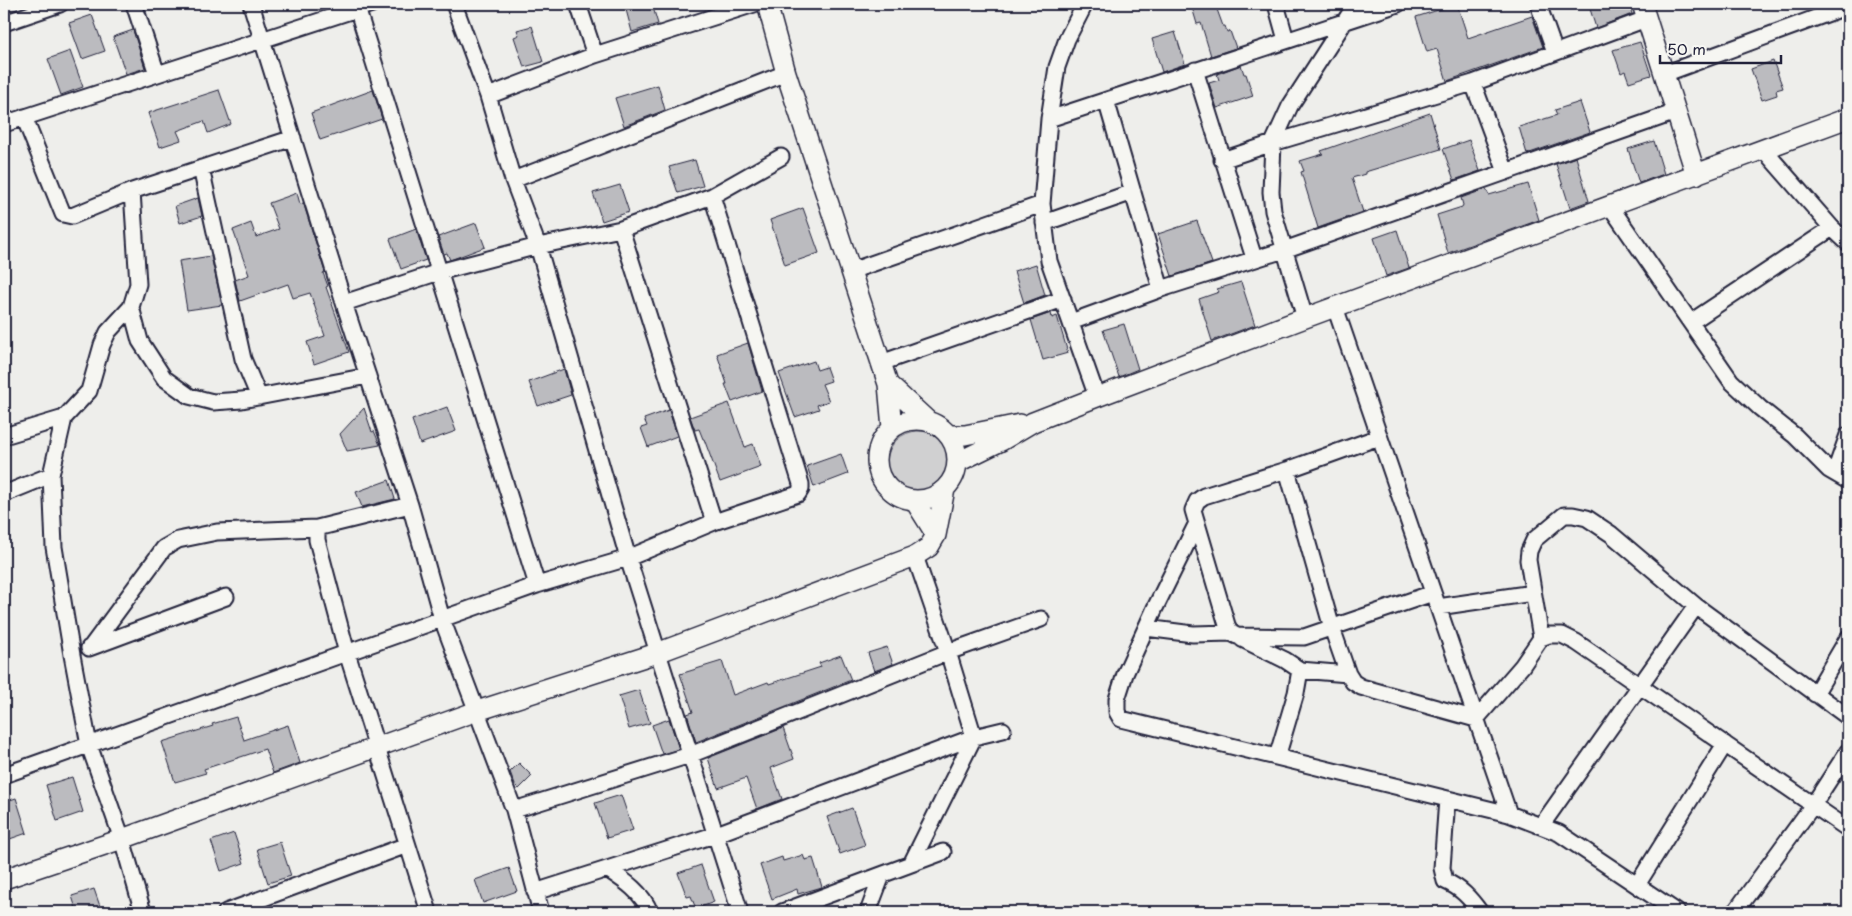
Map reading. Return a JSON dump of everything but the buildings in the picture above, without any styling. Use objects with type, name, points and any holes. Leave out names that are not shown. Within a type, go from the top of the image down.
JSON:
[{"type":"street","points":[[4,23],[60,4]]},
{"type":"street","points":[[134,4],[156,74]]},
{"type":"street","points":[[251,4],[344,304],[410,505],[442,619],[514,810],[541,912]]},
{"type":"street","points":[[4,124],[372,4]]},
{"type":"street","points":[[454,4],[488,96],[513,180],[538,246],[657,654],[740,912]]},
{"type":"street","points":[[578,4],[595,55]]},
{"type":"street","points":[[488,96],[595,55],[754,4]]},
{"type":"street","points":[[767,4],[786,73],[888,384],[892,428]]},
{"type":"street","points":[[1085,4],[1067,39],[1057,67],[1049,118],[1042,204],[1050,261],[1097,397]]},
{"type":"street","points":[[1276,4],[1286,40]]},
{"type":"street","points":[[1306,318],[1273,211],[1271,192],[1273,143],[1290,106],[1356,4]]},
{"type":"street","points":[[1049,118],[1398,4]]},
{"type":"street","points":[[1538,4],[1555,52]]},
{"type":"street","points":[[1664,74],[1819,10],[1848,6]]},
{"type":"street","points":[[357,8],[537,586]]},
{"type":"street","points":[[1222,160],[1473,83],[1555,52],[1644,11],[1696,175]]},
{"type":"street","points":[[1195,70],[1254,258]]},
{"type":"street","points":[[513,180],[786,73]]},
{"type":"street","points":[[1473,83],[1506,172]]},
{"type":"street","points":[[1106,100],[1161,290]]},
{"type":"street","points":[[1071,322],[1254,258],[1284,250],[1676,112]]},
{"type":"street","points":[[24,117],[63,214],[72,216],[132,191],[293,138]]},
{"type":"street","points":[[958,462],[1001,441],[1033,422],[1097,397],[1848,118]]},
{"type":"street","points":[[1764,149],[1832,228],[1848,243]]},
{"type":"street","points":[[344,304],[439,272],[538,246],[621,228],[712,196],[781,156]]},
{"type":"street","points":[[201,168],[243,359],[259,397]]},
{"type":"street","points":[[132,191],[138,284],[131,307],[108,332],[102,345],[89,391],[64,418],[51,475],[54,548],[89,745],[122,839],[143,912]]},
{"type":"street","points":[[1044,223],[1133,192]]},
{"type":"street","points":[[4,775],[442,619],[537,586],[628,558],[714,522],[798,494],[801,484],[712,196]]},
{"type":"street","points":[[851,271],[1042,204]]},
{"type":"street","points":[[1610,206],[1731,381],[1760,408],[1796,436],[1828,470],[1848,481]]},
{"type":"street","points":[[621,228],[714,522]]},
{"type":"street","points":[[1690,322],[1832,228]]},
{"type":"street","points":[[881,362],[1063,299]]},
{"type":"street","points":[[131,307],[140,342],[164,378],[188,396],[213,402],[242,400],[368,376]]},
{"type":"street","points":[[1335,307],[1509,814]]},
{"type":"street","points":[[888,384],[928,421]]},
{"type":"street","points":[[4,436],[64,418]]},
{"type":"street","points":[[915,419],[928,421],[936,424],[949,434],[956,448],[958,462],[954,477],[945,489],[936,496],[925,500],[906,499],[893,493],[882,481],[878,473],[876,456],[884,436],[892,428],[902,422],[915,419]]},
{"type":"street","points":[[949,434],[965,435],[1033,422]]},
{"type":"street","points":[[1828,470],[1838,466],[1848,435]]},
{"type":"street","points":[[1348,674],[1300,670],[1285,660],[1234,635],[1227,625],[1193,510],[1197,501],[1204,496],[1287,470],[1380,437]]},
{"type":"street","points":[[1287,470],[1332,628],[1348,674],[1353,682],[1361,687],[1476,719]]},
{"type":"street","points":[[4,494],[51,475]]},
{"type":"street","points":[[4,879],[122,839],[477,711],[657,654],[915,556],[929,547],[936,535],[945,489]]},
{"type":"street","points":[[914,500],[936,535]]},
{"type":"street","points":[[91,647],[164,548],[178,540],[217,532],[316,528],[410,505]]},
{"type":"street","points":[[1541,638],[1528,560],[1529,551],[1534,540],[1564,515],[1587,518],[1611,534],[1696,606],[1848,717]]},
{"type":"street","points":[[1197,523],[1125,674],[1117,699],[1117,712],[1121,720],[1509,814],[1559,833],[1678,912]]},
{"type":"street","points":[[316,528],[317,540],[347,653],[428,912]]},
{"type":"street","points":[[911,864],[974,737],[948,652],[915,556]]},
{"type":"street","points":[[1146,628],[1193,634],[1304,637],[1436,600],[1533,592]]},
{"type":"street","points":[[72,655],[226,597]]},
{"type":"street","points":[[1541,826],[1696,606]]},
{"type":"street","points":[[514,810],[690,755],[948,652],[1040,619]]},
{"type":"street","points":[[1476,719],[1522,666],[1541,638],[1549,635],[1562,635],[1576,642],[1848,829]]},
{"type":"street","points":[[1815,694],[1848,638]]},
{"type":"street","points":[[1277,757],[1296,693],[1300,670]]},
{"type":"street","points":[[535,892],[714,835],[974,737],[1003,730]]},
{"type":"street","points":[[1637,885],[1725,744]]},
{"type":"street","points":[[1735,912],[1813,805],[1848,751]]},
{"type":"street","points":[[1447,799],[1442,868],[1445,881],[1459,887],[1472,900],[1480,912]]},
{"type":"street","points":[[226,912],[407,845]]},
{"type":"street","points":[[782,912],[943,852]]},
{"type":"street","points":[[608,869],[630,884],[646,901],[650,912]]},
{"type":"street","points":[[868,912],[882,874]]},
{"type":"shaded area","points":[[919,431],[937,437],[945,445],[951,463],[945,481],[937,489],[919,495],[901,489],[893,481],[887,463],[893,445],[901,437]]}]
